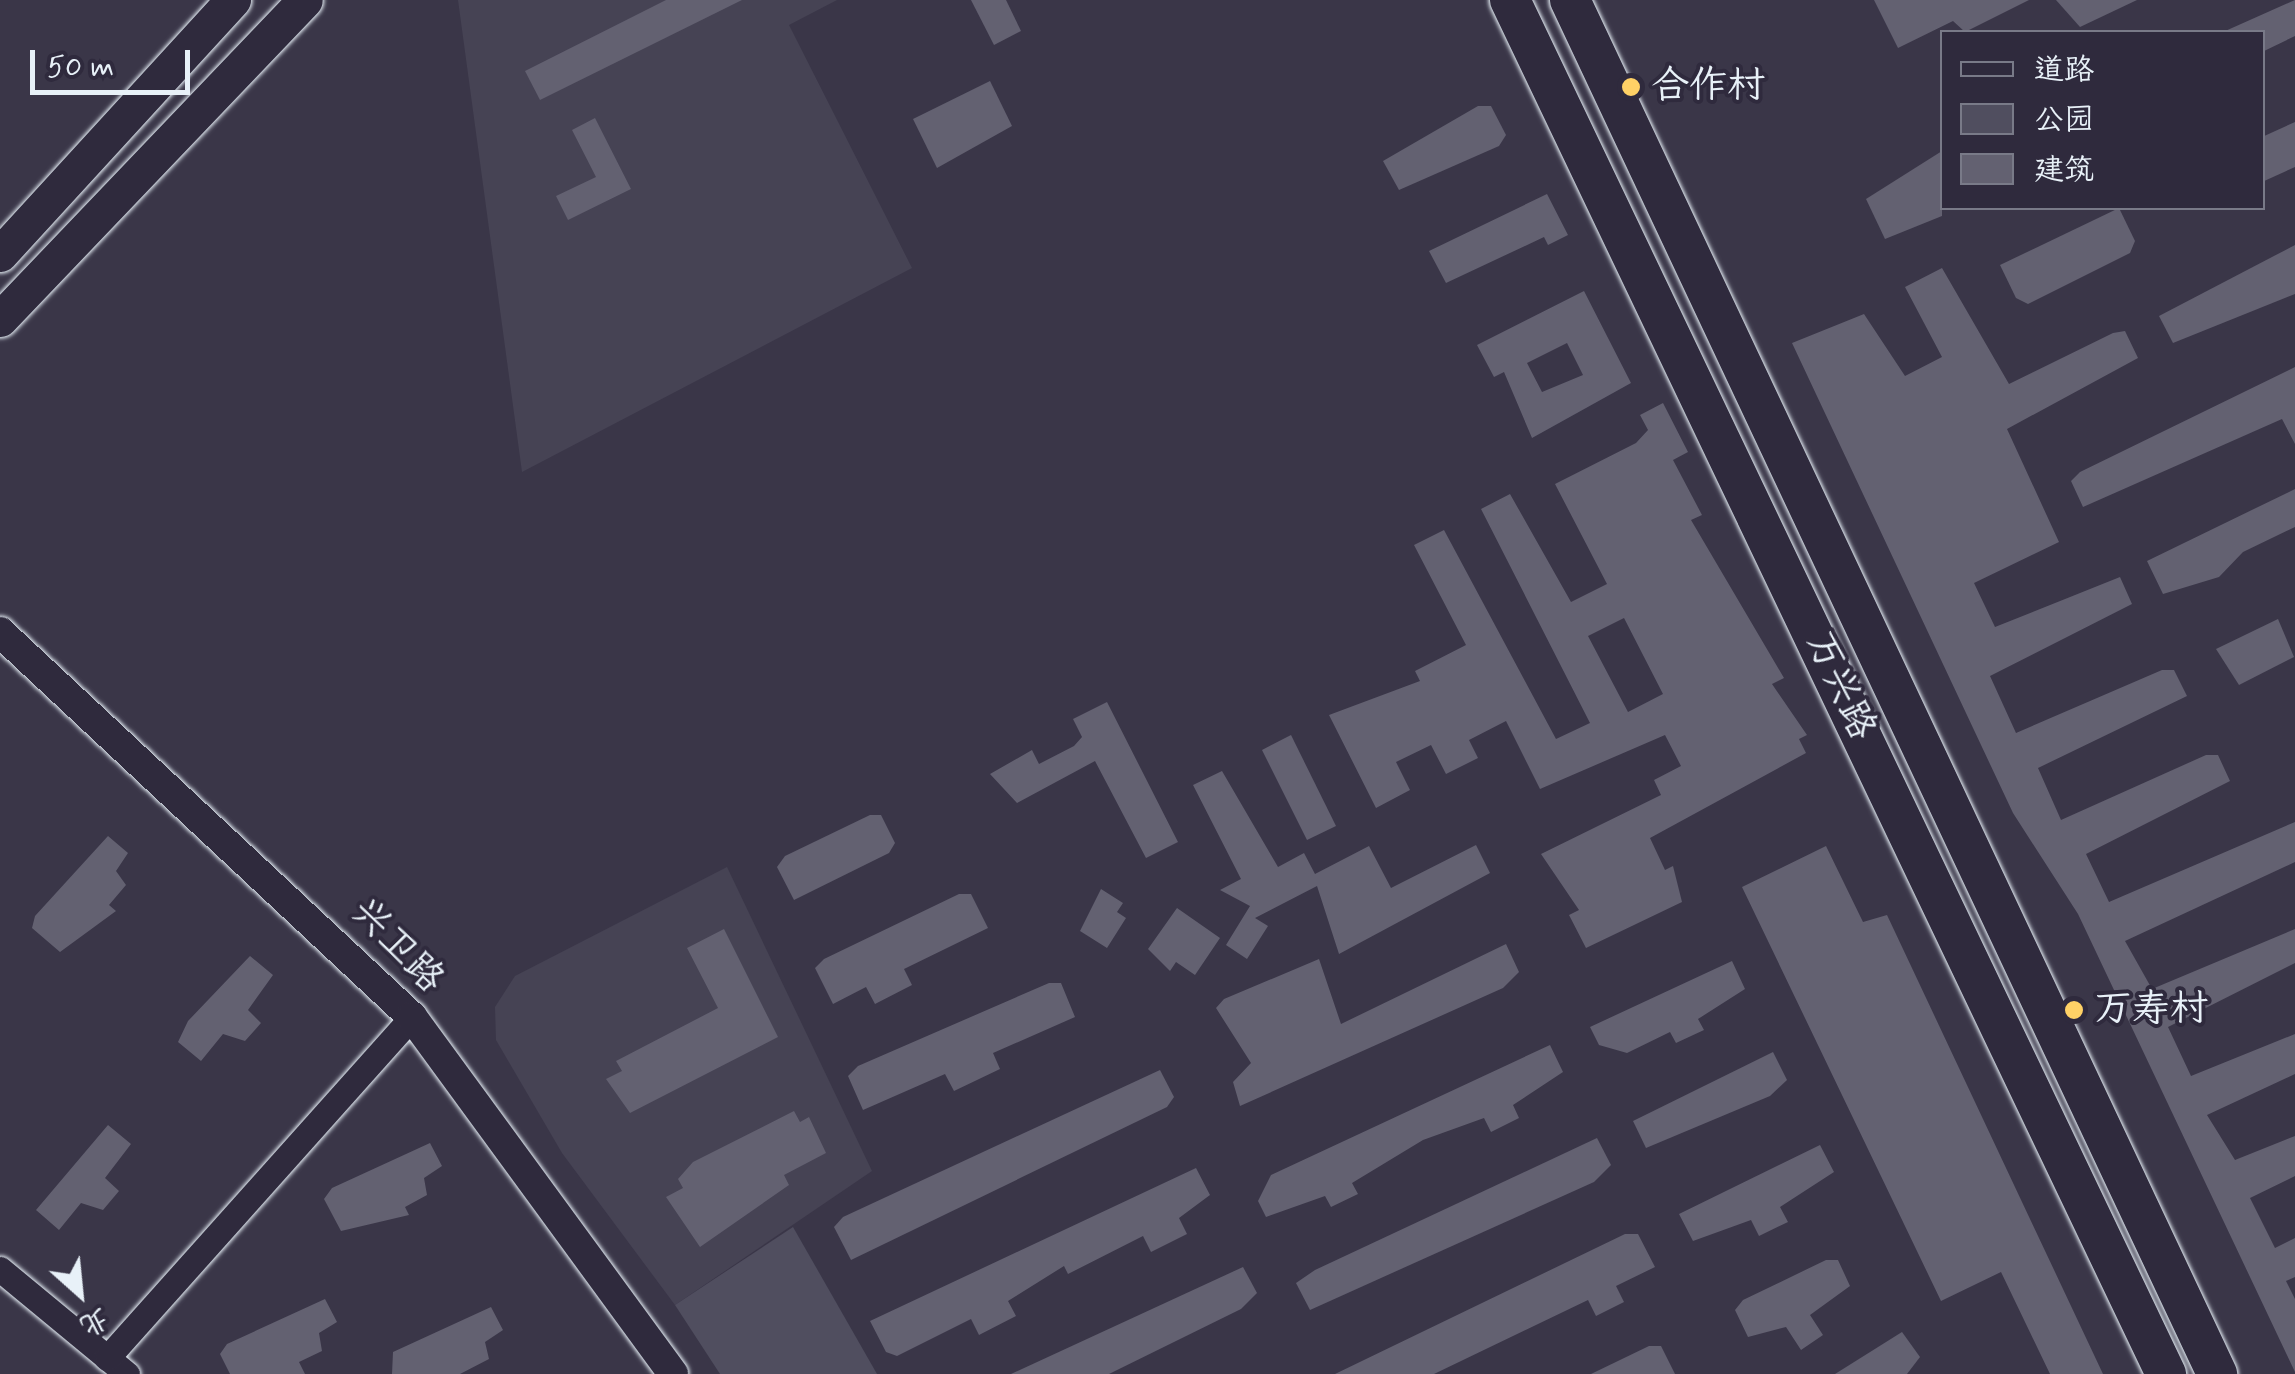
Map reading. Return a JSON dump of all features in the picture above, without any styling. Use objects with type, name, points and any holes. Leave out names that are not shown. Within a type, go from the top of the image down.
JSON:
[{"type":"main road","points":[[0,254],[233,0]]},
{"type":"main road","points":[[0,319],[304,0]]},
{"type":"main road","name":"万兴路","points":[[1510,0],[2166,1374]]},
{"type":"main road","name":"万兴路","points":[[1570,0],[2217,1374]]},
{"type":"street","name":"兴卫路","points":[[0,632],[412,1017],[673,1374]]},
{"type":"street","points":[[0,1269],[117,1366],[412,1017]]},
{"type":"shaded area","points":[[458,0],[837,0],[789,25],[912,268],[522,472]]},
{"type":"shaded area","points":[[727,867],[872,1171],[675,1305],[562,1153],[496,1040],[495,1007],[515,976]]},
{"type":"green space","points":[[793,1227],[877,1374],[720,1374],[675,1305]]},
{"type":"building","points":[[666,0],[742,0],[540,100],[525,71]]},
{"type":"building","points":[[971,0],[1006,0],[1021,31],[994,45]]},
{"type":"building","points":[[1874,0],[2029,0],[1969,30],[1963,30],[1953,21],[1898,48]]},
{"type":"building","points":[[2056,0],[2137,0],[2080,27]]},
{"type":"building","points":[[2295,0],[2295,36],[2265,51],[2265,30],[2228,30]]},
{"type":"building","points":[[990,81],[1012,126],[937,168],[913,119]]},
{"type":"building","points":[[1478,106],[1491,106],[1506,135],[1499,146],[1399,190],[1383,161]]},
{"type":"building","points":[[595,118],[631,189],[568,220],[556,196],[596,177],[572,130]]},
{"type":"building","points":[[2295,122],[2295,167],[2265,181],[2265,136]]},
{"type":"building","points":[[1940,152],[1942,216],[1885,239],[1866,199]]},
{"type":"building","points":[[1547,194],[1568,235],[1548,245],[1544,237],[1446,283],[1429,251]]},
{"type":"building","points":[[2115,210],[2120,210],[2135,241],[2130,253],[2028,304],[2016,298],[2000,265]]},
{"type":"building","points":[[2295,245],[2295,294],[2173,343],[2159,316]]},
{"type":"building","points":[[1942,268],[2009,384],[2113,333],[2125,331],[2138,358],[2007,429],[2059,542],[1974,583],[1995,627],[2120,577],[2132,604],[1990,676],[2016,733],[2162,670],[2174,670],[2187,696],[2038,768],[2061,820],[2206,755],[2218,755],[2230,781],[2086,854],[2109,902],[2295,822],[2295,862],[2125,941],[2152,989],[2295,929],[2295,963],[2168,1027],[2191,1076],[2295,1034],[2295,1074],[2207,1115],[2235,1160],[2295,1136],[2295,1176],[2250,1198],[2275,1248],[2295,1238],[2295,1277],[2286,1281],[2295,1299],[2295,1372],[2078,914],[2013,813],[1792,343],[1864,314],[1905,376],[1942,357],[1905,287]]},
{"type":"building","points":[[1584,291],[1631,383],[1532,438],[1504,372],[1494,377],[1477,345]],"holes":[[[1567,343],[1583,375],[1542,392],[1527,363]]]},
{"type":"building","points":[[2295,367],[2295,444],[2282,419],[2083,507],[2071,481],[2080,472]]},
{"type":"building","points":[[1663,403],[1688,452],[1673,460],[1702,515],[1691,520],[1784,678],[1772,684],[1807,735],[1799,739],[1806,753],[1650,838],[1665,870],[1673,866],[1682,902],[1586,948],[1569,915],[1579,910],[1541,854],[1661,795],[1654,780],[1681,766],[1665,735],[1540,789],[1506,721],[1469,740],[1478,758],[1446,774],[1431,745],[1396,762],[1410,790],[1376,808],[1329,715],[1420,681],[1415,671],[1466,645],[1414,545],[1444,530],[1556,739],[1590,723],[1481,509],[1510,494],[1571,602],[1607,584],[1555,484],[1636,443],[1648,430],[1640,415]],"holes":[[[1624,618],[1663,694],[1628,712],[1588,636]]]},
{"type":"building","points":[[2295,489],[2295,527],[2243,552],[2219,577],[2163,594],[2147,561]]},
{"type":"building","points":[[2278,619],[2294,657],[2239,685],[2216,649]]},
{"type":"building","points":[[1107,702],[1178,842],[1146,858],[1095,761],[1017,803],[990,774],[1032,750],[1039,764],[1074,746],[1082,737],[1073,719]]},
{"type":"building","points":[[1291,735],[1336,826],[1307,840],[1262,750]]},
{"type":"building","points":[[1222,771],[1278,867],[1304,853],[1315,874],[1369,846],[1391,888],[1476,845],[1490,873],[1339,954],[1317,886],[1255,918],[1268,926],[1247,959],[1226,945],[1250,906],[1220,890],[1241,879],[1193,785]]},
{"type":"building","points":[[870,815],[881,815],[895,843],[889,853],[794,900],[777,867],[785,856]]},
{"type":"building","points":[[108,836],[128,853],[116,871],[126,885],[109,905],[116,911],[60,952],[32,928],[35,916]]},
{"type":"building","points":[[1826,846],[1863,922],[1887,915],[2103,1374],[2050,1374],[2001,1272],[1941,1301],[1742,887]]},
{"type":"building","points":[[1101,889],[1123,903],[1117,912],[1126,918],[1107,948],[1080,931]]},
{"type":"building","points":[[959,894],[971,894],[988,928],[904,969],[912,985],[875,1004],[866,987],[833,1004],[815,968],[824,959]]},
{"type":"building","points":[[1177,908],[1220,938],[1195,975],[1176,962],[1170,971],[1148,949]]},
{"type":"building","points":[[724,929],[778,1037],[630,1113],[606,1079],[622,1071],[616,1061],[718,1008],[687,948]]},
{"type":"building","points":[[1506,944],[1519,972],[1503,988],[1240,1106],[1233,1082],[1251,1063],[1216,1008],[1224,999],[1319,959],[1341,1024]]},
{"type":"building","points":[[250,956],[273,975],[248,1010],[261,1023],[245,1041],[223,1034],[201,1061],[178,1042],[188,1021]]},
{"type":"building","points":[[1732,961],[1745,989],[1698,1019],[1704,1030],[1676,1043],[1670,1032],[1627,1053],[1599,1045],[1590,1027]]},
{"type":"building","points":[[1049,983],[1061,983],[1075,1017],[993,1053],[1000,1069],[954,1091],[945,1074],[863,1110],[848,1076],[858,1066]]},
{"type":"building","points":[[1550,1045],[1563,1072],[1513,1105],[1519,1118],[1491,1132],[1484,1118],[1423,1140],[1352,1183],[1358,1194],[1331,1207],[1325,1196],[1266,1217],[1258,1201],[1271,1175]]},
{"type":"building","points":[[1773,1052],[1787,1080],[1770,1096],[1646,1148],[1633,1121]]},
{"type":"building","points":[[1160,1070],[1174,1097],[1167,1107],[851,1260],[834,1227],[843,1217]]},
{"type":"building","points":[[794,1111],[800,1122],[809,1117],[826,1153],[784,1175],[789,1185],[700,1247],[666,1197],[683,1188],[678,1179],[693,1162]]},
{"type":"building","points":[[108,1125],[131,1144],[105,1178],[119,1191],[103,1210],[81,1203],[59,1230],[36,1210]]},
{"type":"building","points":[[1597,1138],[1611,1165],[1594,1182],[1310,1310],[1296,1283],[1315,1270]]},
{"type":"building","points":[[430,1143],[442,1166],[424,1178],[427,1195],[405,1207],[409,1215],[341,1231],[324,1199],[332,1188]]},
{"type":"building","points":[[1820,1145],[1834,1172],[1780,1207],[1788,1222],[1759,1236],[1751,1220],[1693,1241],[1679,1214]]},
{"type":"building","points":[[1196,1168],[1210,1195],[1179,1218],[1187,1234],[1151,1252],[1143,1236],[1068,1274],[1064,1266],[1008,1301],[1016,1316],[979,1335],[971,1319],[897,1356],[886,1352],[870,1321]]},
{"type":"building","points":[[1625,1234],[1638,1234],[1655,1267],[1616,1286],[1624,1302],[1596,1316],[1588,1300],[1434,1374],[1335,1374]]},
{"type":"building","points":[[1826,1260],[1838,1260],[1850,1286],[1810,1315],[1823,1335],[1801,1350],[1786,1327],[1748,1337],[1735,1310],[1743,1300]]},
{"type":"building","points":[[1243,1267],[1257,1293],[1241,1309],[1109,1374],[1011,1374]]},
{"type":"building","points":[[325,1299],[337,1322],[319,1333],[322,1351],[299,1362],[305,1374],[230,1374],[220,1354],[227,1344]]},
{"type":"building","points":[[491,1307],[503,1330],[485,1342],[489,1359],[460,1374],[392,1374],[393,1352]]},
{"type":"building","points":[[1902,1332],[1920,1357],[1907,1374],[1835,1374]]},
{"type":"building","points":[[1649,1346],[1661,1346],[1675,1374],[1591,1374]]},
{"type":"place","name":"合作村","points":[[1631,87]]},
{"type":"place","name":"万寿村","points":[[2074,1010]]}]
